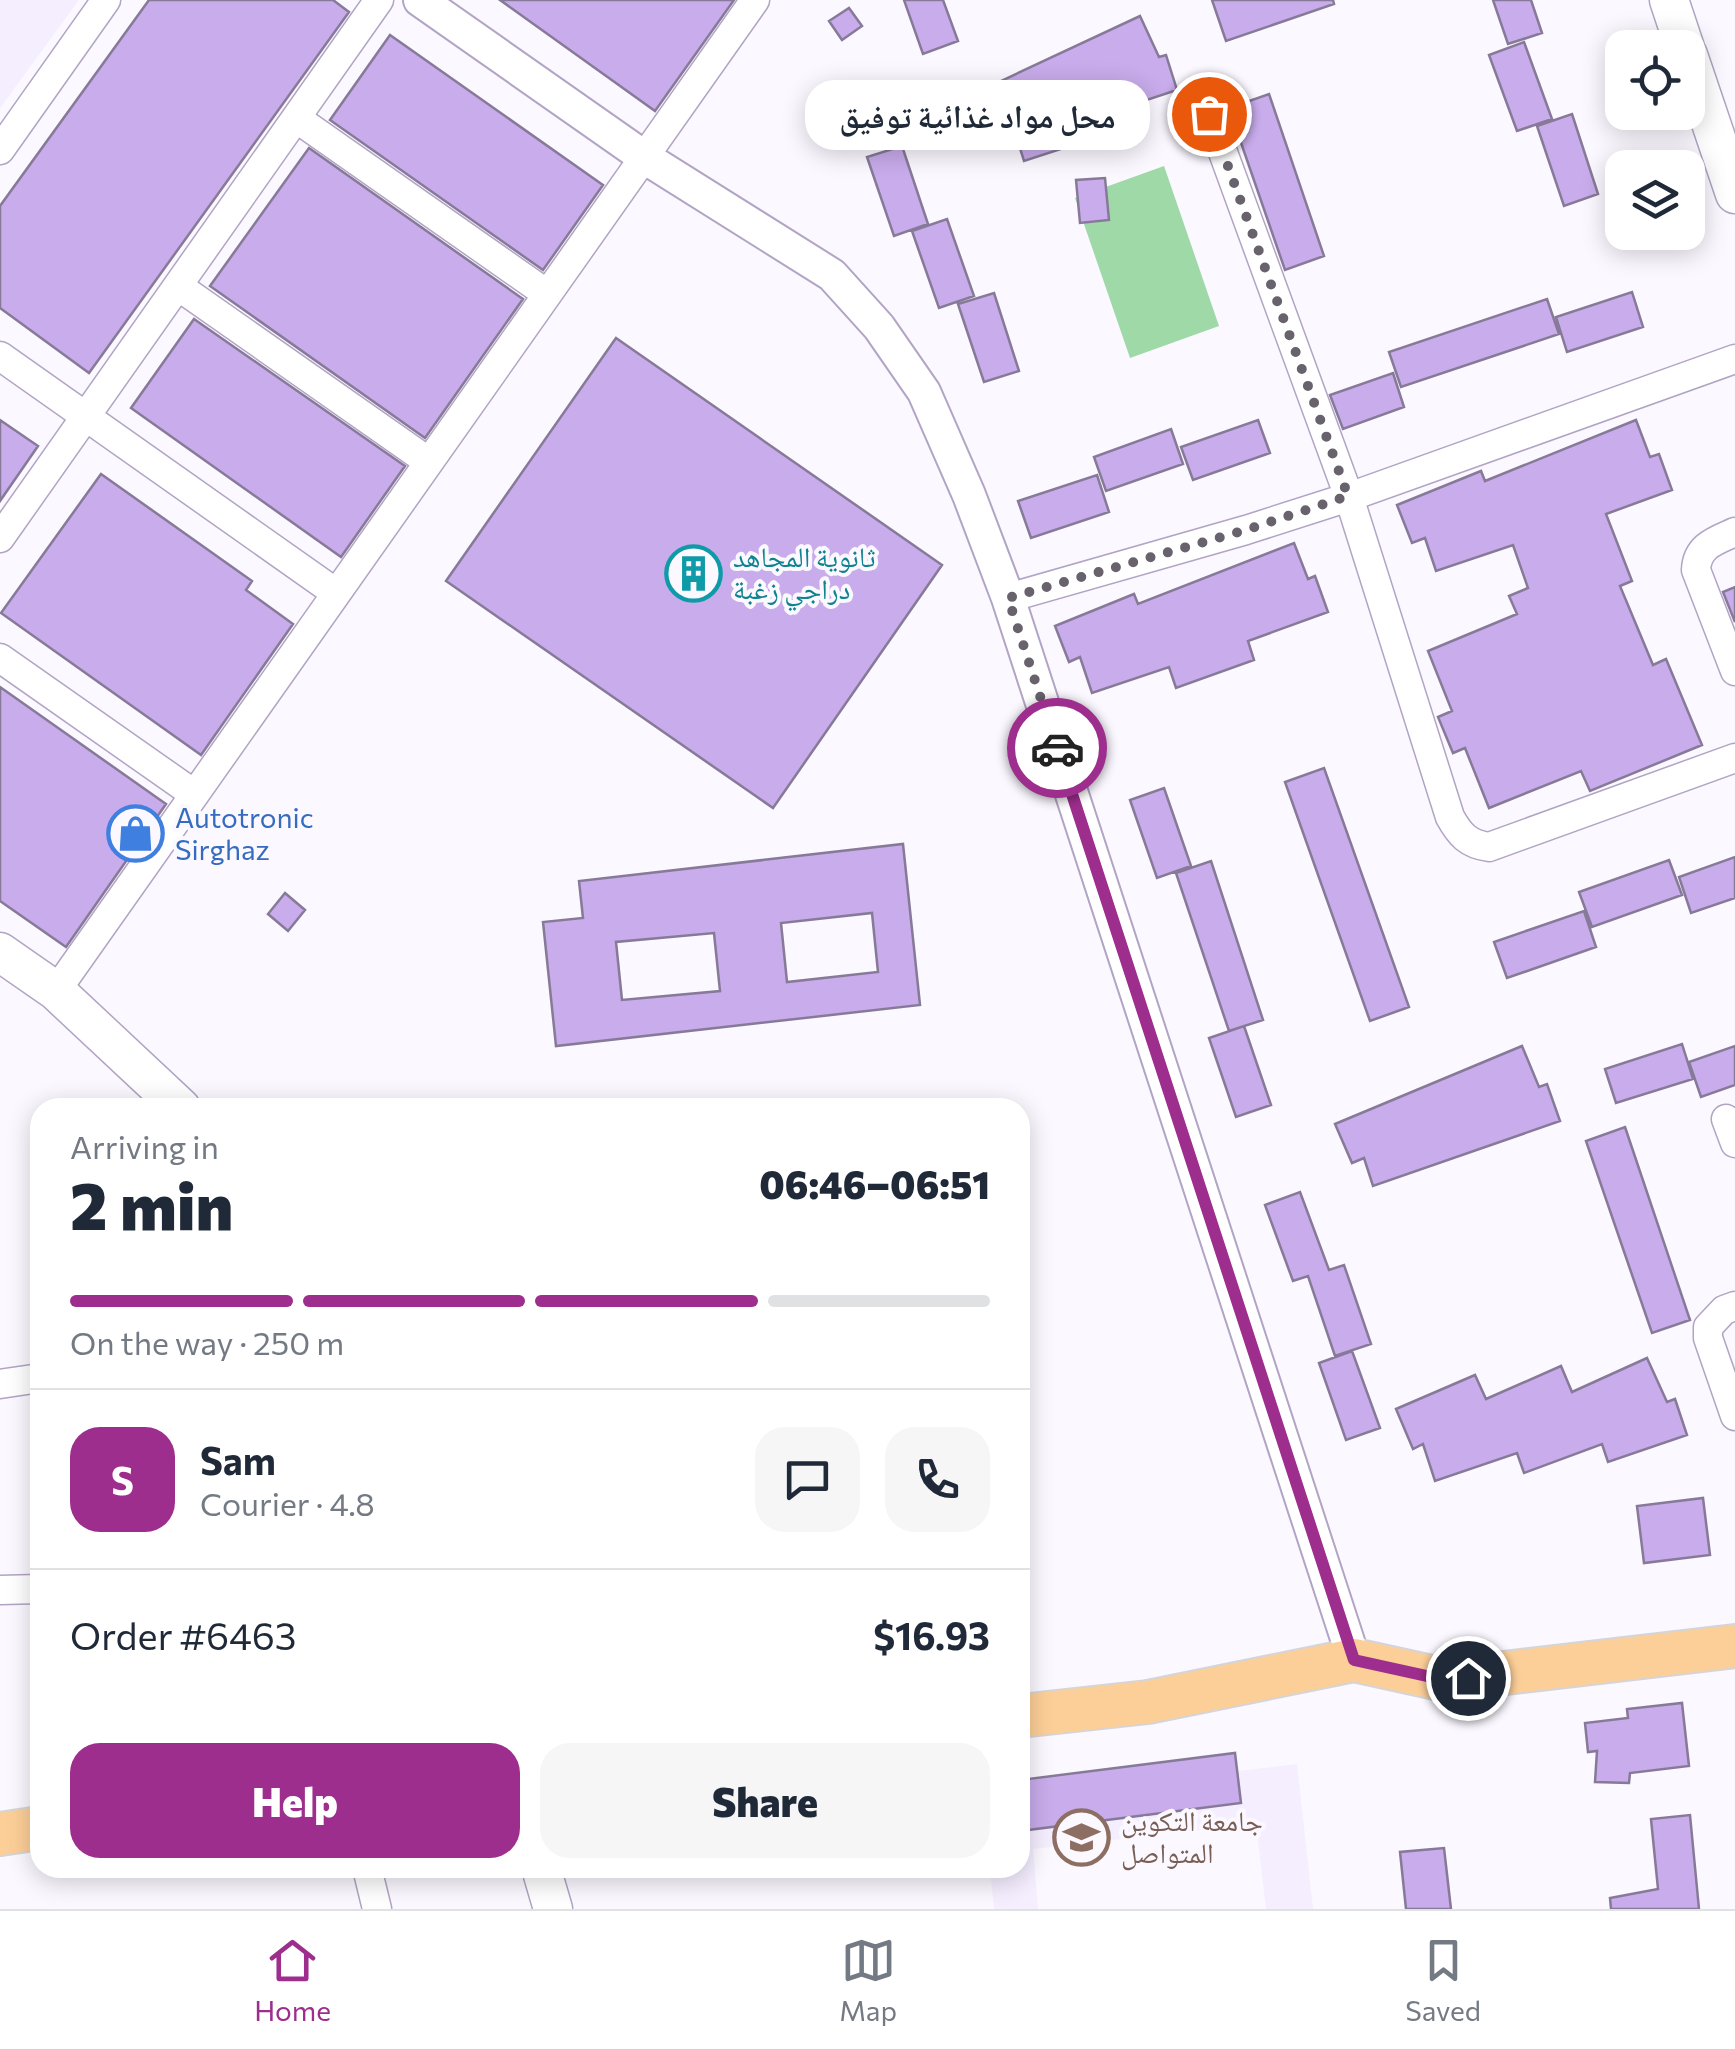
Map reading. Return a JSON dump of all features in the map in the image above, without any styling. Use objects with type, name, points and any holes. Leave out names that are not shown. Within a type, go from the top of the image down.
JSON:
[{"type":"main road","points":[[1668,0],[1679,30]]},
{"type":"main road","points":[[1705,105],[1735,194]]},
{"type":"main road","points":[[0,952],[56,991],[170,1098]]},
{"type":"main road","points":[[1030,1715],[1148,1702],[1354,1660],[1445,1680],[1735,1646]]},
{"type":"main road","points":[[0,1834],[30,1830]]},
{"type":"main road","points":[[544,1878],[553,1909]]},
{"type":"street","points":[[0,150],[106,0]]},
{"type":"street","points":[[0,538],[379,0]]},
{"type":"street","points":[[420,0],[644,157],[832,275],[879,327],[924,392],[1008,598],[1354,1660]]},
{"type":"street","points":[[56,991],[754,0]]},
{"type":"street","points":[[1209,114],[1348,496],[1450,817],[1459,833],[1472,844],[1489,847],[1735,758]]},
{"type":"street","points":[[296,118],[547,294]]},
{"type":"street","points":[[178,286],[429,462]]},
{"type":"street","points":[[0,356],[336,594]]},
{"type":"street","points":[[1008,598],[1246,530],[1735,359]]},
{"type":"street","points":[[1735,532],[1705,546],[1697,557],[1696,570],[1735,671]]},
{"type":"street","points":[[0,658],[194,794]]},
{"type":"street","points":[[1735,1306],[1712,1320],[1708,1338],[1735,1416]]},
{"type":"street","points":[[0,1384],[30,1380]]},
{"type":"street","points":[[0,1590],[30,1589]]},
{"type":"street","points":[[369,1878],[377,1909]]},
{"type":"shaded area","points":[[0,0],[79,0],[0,108]]},
{"type":"shaded area","name":"جامعة التكوين المتواصل","points":[[1297,1764],[1313,1909],[1266,1909],[1256,1824],[1033,1849],[1038,1909],[994,1909],[991,1878],[1030,1878],[1030,1796]]},
{"type":"green space","points":[[1164,166],[1219,326],[1130,358],[1075,198]]},
{"type":"building","points":[[149,0],[333,0],[349,12],[89,373],[0,308],[0,206]]},
{"type":"building","points":[[500,0],[734,0],[655,111]]},
{"type":"building","points":[[904,0],[943,0],[958,41],[923,54]]},
{"type":"building","points":[[1212,0],[1333,0],[1334,4],[1226,41]]},
{"type":"building","points":[[1493,0],[1531,0],[1542,33],[1508,44]]},
{"type":"building","points":[[849,8],[862,26],[842,40],[829,21]]},
{"type":"building","points":[[1140,16],[1159,57],[1166,55],[1177,90],[1095,117],[1101,136],[1024,161],[1012,123],[1004,127],[986,88]]},
{"type":"building","points":[[390,35],[603,185],[543,270],[330,120]]},
{"type":"building","points":[[1524,42],[1552,119],[1517,131],[1489,55]]},
{"type":"building","points":[[1269,94],[1324,256],[1285,270],[1229,108]]},
{"type":"building","points":[[1572,114],[1598,194],[1564,206],[1537,126]]},
{"type":"building","points":[[902,146],[928,224],[894,236],[867,157]]},
{"type":"building","points":[[309,148],[523,299],[425,438],[210,286]]},
{"type":"building","points":[[1105,178],[1109,220],[1080,223],[1076,180]]},
{"type":"building","points":[[947,219],[974,296],[939,308],[912,231]]},
{"type":"building","points":[[1632,292],[1643,327],[1567,352],[1556,317]]},
{"type":"building","points":[[994,293],[1019,371],[984,382],[958,304]]},
{"type":"building","points":[[1547,299],[1559,334],[1401,387],[1389,352]]},
{"type":"building","points":[[194,319],[405,466],[341,557],[131,408]]},
{"type":"building","name":"ثانوية المجاهد دراجي زغبة","points":[[616,338],[942,565],[773,808],[446,581]]},
{"type":"building","points":[[1393,373],[1404,407],[1343,429],[1330,395]]},
{"type":"building","points":[[0,420],[38,446],[0,501]]},
{"type":"building","points":[[1258,420],[1270,453],[1193,480],[1181,447]]},
{"type":"building","points":[[1636,420],[1650,457],[1659,454],[1672,490],[1606,514],[1632,581],[1620,586],[1653,665],[1666,659],[1702,745],[1590,791],[1581,771],[1489,808],[1465,748],[1453,753],[1438,717],[1452,711],[1428,651],[1517,614],[1509,596],[1528,588],[1513,545],[1436,571],[1425,538],[1412,543],[1397,505],[1481,471],[1485,481]]},
{"type":"building","points":[[1171,429],[1183,464],[1106,491],[1094,457]]},
{"type":"building","points":[[101,474],[252,581],[246,590],[293,624],[201,755],[1,613]]},
{"type":"building","points":[[1097,475],[1109,512],[1031,538],[1018,501]]},
{"type":"building","points":[[1294,543],[1308,579],[1315,576],[1328,612],[1248,641],[1254,660],[1176,688],[1169,667],[1092,693],[1080,657],[1069,662],[1055,626],[1134,594],[1138,604]]},
{"type":"building","points":[[1735,587],[1735,622],[1723,592]]},
{"type":"building","points":[[0,687],[166,804],[66,947],[0,901]]},
{"type":"building","points":[[1324,768],[1409,1007],[1370,1021],[1285,782]]},
{"type":"building","points":[[1164,788],[1191,866],[1157,878],[1130,800]]},
{"type":"building","points":[[903,844],[920,1005],[556,1046],[543,922],[583,918],[579,881]],"holes":[[[872,913],[878,972],[787,982],[781,923]],[[714,933],[720,991],[622,1000],[616,942]]]},
{"type":"building","points":[[1735,857],[1735,898],[1691,913],[1679,877]]},
{"type":"building","points":[[1669,860],[1682,895],[1592,927],[1579,892]]},
{"type":"building","points":[[1211,861],[1263,1020],[1229,1031],[1176,873]]},
{"type":"building","points":[[285,893],[305,910],[288,931],[268,914]]},
{"type":"building","points":[[1584,911],[1596,947],[1507,978],[1494,942]]},
{"type":"building","points":[[1244,1026],[1271,1105],[1236,1117],[1209,1038]]},
{"type":"building","points":[[1682,1044],[1693,1079],[1616,1103],[1605,1069]]},
{"type":"building","points":[[1522,1046],[1539,1087],[1547,1084],[1560,1121],[1373,1186],[1364,1158],[1352,1163],[1335,1124]]},
{"type":"building","points":[[1735,1046],[1735,1085],[1701,1097],[1689,1062]]},
{"type":"building","points":[[1625,1127],[1690,1320],[1652,1333],[1586,1141]]},
{"type":"building","points":[[1300,1192],[1329,1270],[1344,1265],[1371,1344],[1335,1356],[1308,1276],[1293,1281],[1265,1205]]},
{"type":"building","points":[[1352,1351],[1380,1428],[1346,1440],[1319,1363]]},
{"type":"building","points":[[1647,1358],[1667,1402],[1675,1399],[1687,1435],[1608,1462],[1602,1444],[1524,1473],[1517,1453],[1435,1481],[1423,1444],[1413,1449],[1396,1409],[1475,1375],[1486,1399],[1561,1366],[1572,1392]]},
{"type":"building","points":[[1703,1498],[1710,1555],[1644,1563],[1637,1506]]},
{"type":"building","points":[[1682,1703],[1689,1766],[1630,1773],[1629,1783],[1595,1782],[1597,1751],[1588,1752],[1585,1723],[1628,1718],[1627,1709]]},
{"type":"building","points":[[1235,1753],[1241,1803],[1030,1830],[1030,1779]]},
{"type":"building","points":[[1690,1815],[1699,1909],[1611,1909],[1610,1898],[1658,1889],[1651,1819]]},
{"type":"building","points":[[1444,1848],[1451,1909],[1406,1909],[1400,1852]]},
{"type":"way so far","points":[[1057,748],[1008,598],[1246,530],[1348,496],[1209,114]]},
{"type":"place","name":"محل مواد غذائية توفيق","points":[[1209,114]]},
{"type":"place","name":"ثانوية المجاهد دراجي زغبة","points":[[694,573]]},
{"type":"place","name":"Autotronic Sirghaz","points":[[136,834]]},
{"type":"place","name":"جامعة التكوين المتواصل","points":[[1082,1837]]},
{"type":"route","points":[[1057,748],[1354,1660],[1445,1680],[1468,1678]]}]
